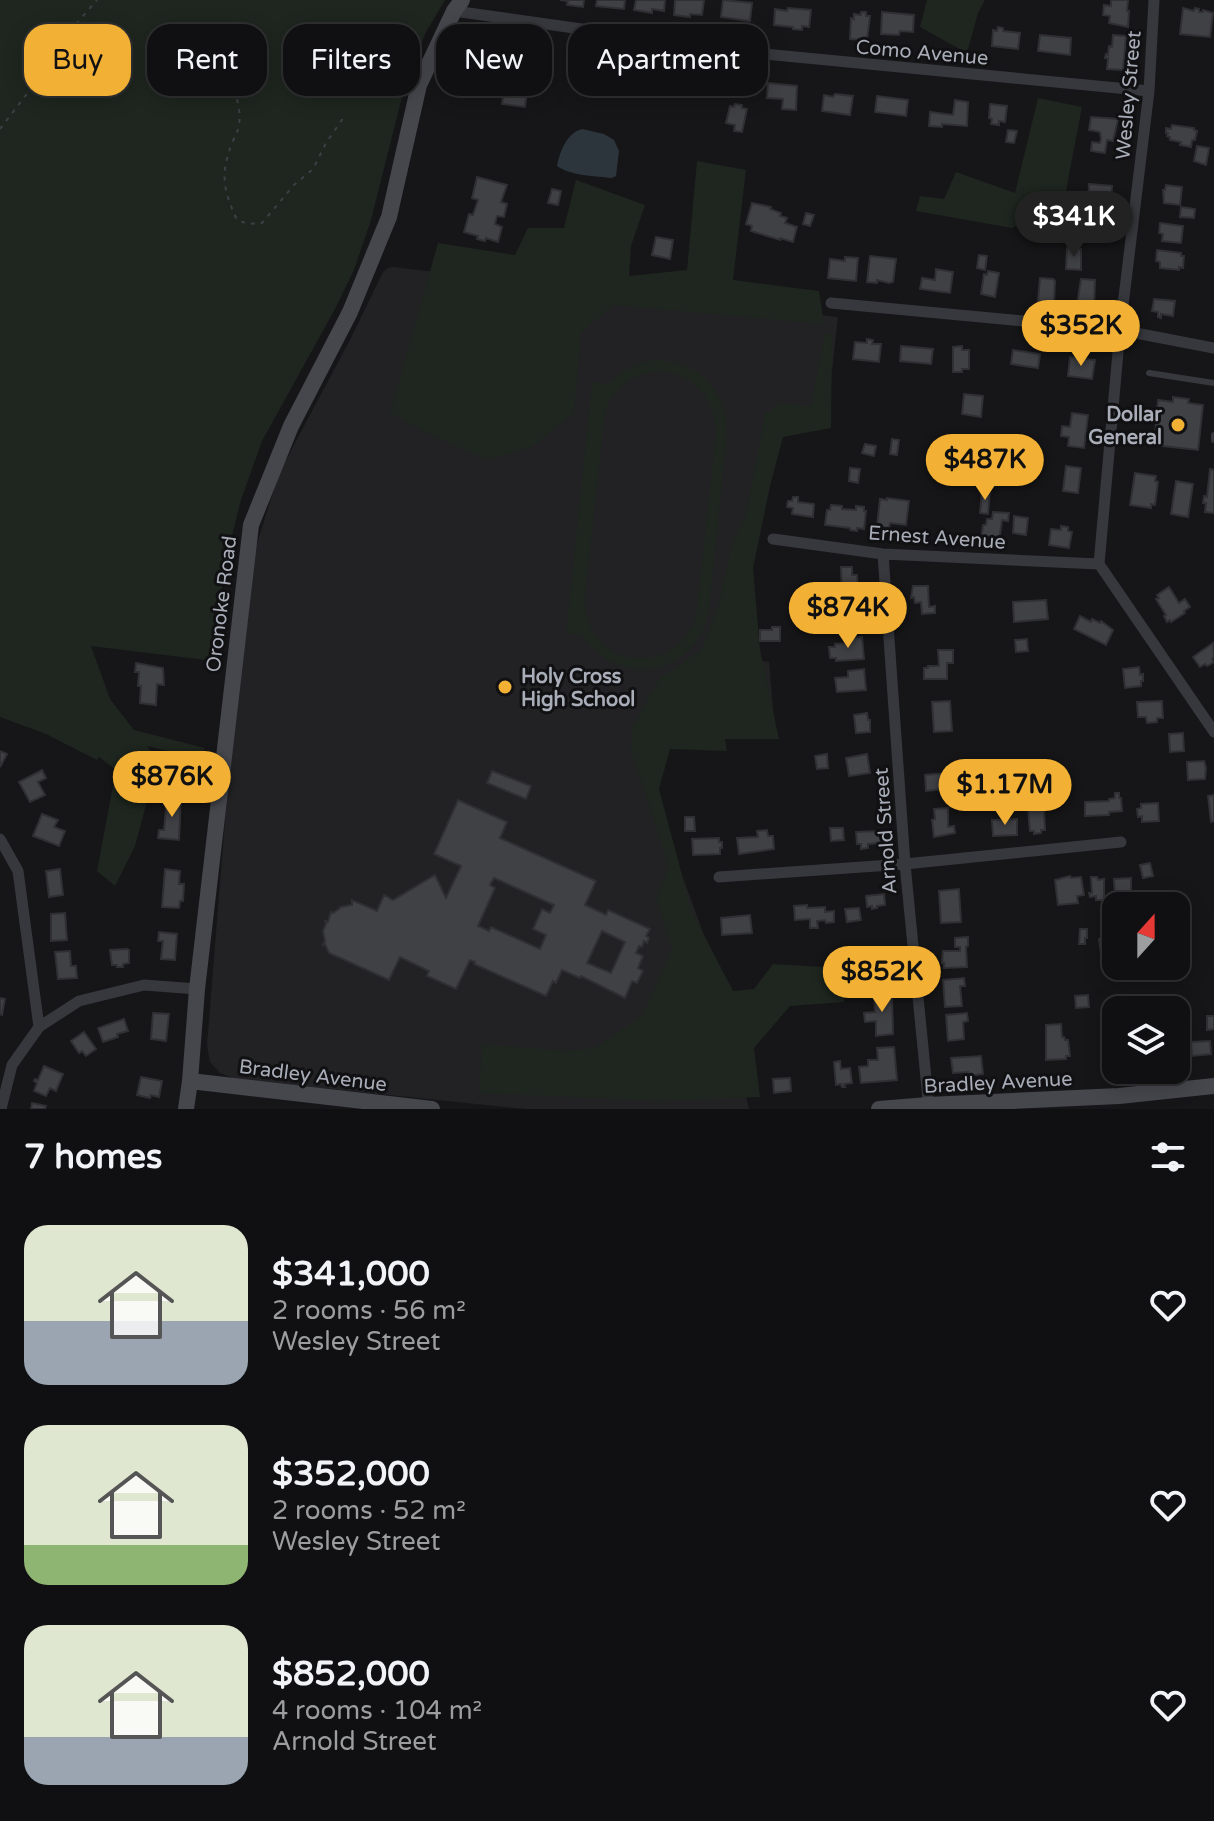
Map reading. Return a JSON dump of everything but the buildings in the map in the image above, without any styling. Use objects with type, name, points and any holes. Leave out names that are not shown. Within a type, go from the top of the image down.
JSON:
[{"type":"street","name":"Wesley Street","points":[[1099,564],[1120,330],[1149,91],[1154,0]]},
{"type":"street","name":"Como Avenue","points":[[458,6],[760,54],[1149,91]]},
{"type":"street","name":"Oronoke Road","points":[[186,1109],[251,525],[291,426],[350,312],[389,217],[419,85],[458,6]]},
{"type":"street","points":[[831,303],[1120,330],[1214,348]]},
{"type":"street","name":"Ernest Avenue","points":[[773,539],[883,554],[1099,564]]},
{"type":"street","name":"Arnold Street","points":[[883,554],[905,864],[928,1107]]},
{"type":"street","points":[[1099,564],[1214,732]]},
{"type":"street","points":[[0,839],[18,871],[39,1027]]},
{"type":"street","points":[[719,877],[905,864],[1121,842]]},
{"type":"street","points":[[1,1109],[12,1065],[39,1027],[79,1001],[144,985],[197,989]]},
{"type":"street","name":"Bradley Avenue","points":[[190,1081],[345,1104],[432,1109]]},
{"type":"street","name":"Bradley Avenue","points":[[879,1109],[1120,1102],[1214,1086]]},
{"type":"lane","points":[[1149,373],[1214,383]]},
{"type":"path","points":[[0,129],[97,0]]},
{"type":"path","points":[[236,96],[239,130],[223,174],[227,198],[237,220],[248,224],[262,223],[294,185],[313,169],[346,114]]},
{"type":"shaded area","points":[[0,0],[445,0],[420,47],[420,24],[283,24],[283,96],[402,96],[371,220],[354,270],[262,441],[241,500],[224,568],[214,661],[91,646],[110,699],[134,730],[205,748],[202,755],[196,758],[147,746],[158,760],[135,846],[115,886],[97,871],[116,770],[99,757],[97,760],[46,734],[0,717]]},
{"type":"shaded area","points":[[927,0],[985,0],[978,13],[967,53],[920,27]]},
{"type":"shaded area","points":[[1038,98],[1082,107],[1064,201],[1012,228],[916,211],[920,196],[944,199],[956,172],[1015,193]]},
{"type":"shaded area","points":[[582,129],[604,134],[614,140],[619,151],[616,176],[583,175],[557,166],[565,143],[572,134]]},
{"type":"shaded area","points":[[697,161],[746,170],[733,280],[819,291],[824,324],[613,305],[581,333],[574,413],[532,447],[487,460],[390,413],[438,243],[515,255],[528,228],[564,228],[576,180],[645,205],[631,246],[629,276],[687,270]]},
{"type":"shaded area","name":"Holy Cross High School","points":[[392,267],[838,317],[826,424],[771,418],[746,552],[755,660],[769,662],[775,731],[633,741],[716,968],[749,1109],[525,1109],[235,1079],[220,1073],[210,1062],[207,1045],[227,796],[256,547],[279,473],[383,272]]},
{"type":"shaded area","points":[[825,333],[832,334],[831,428],[783,437],[753,568],[760,650],[779,739],[725,739],[727,751],[670,749],[659,789],[692,912],[733,991],[754,989],[773,964],[840,968],[844,1002],[790,1006],[754,1048],[760,1097],[660,1101],[479,1093],[482,1044],[565,1051],[595,1048],[643,1015],[672,948],[656,898],[669,866],[631,751],[632,728],[659,679],[701,650],[718,607],[732,544],[746,514],[765,414],[781,403],[811,406]]},
{"type":"shaded area","points":[[655,360],[685,366],[708,381],[722,404],[727,434],[709,610],[701,633],[689,650],[673,662],[655,668],[635,669],[616,664],[598,652],[582,635],[566,634],[592,382],[608,384],[635,365]],"holes":[[[656,371],[681,376],[700,389],[715,421],[696,617],[684,638],[668,651],[650,658],[630,658],[612,651],[598,638],[588,620],[585,596],[605,413],[613,396],[631,379]]]},
{"type":"place","name":"Dollar General","points":[[1178,425]]},
{"type":"place","name":"Holy Cross High School","points":[[505,687]]}]
